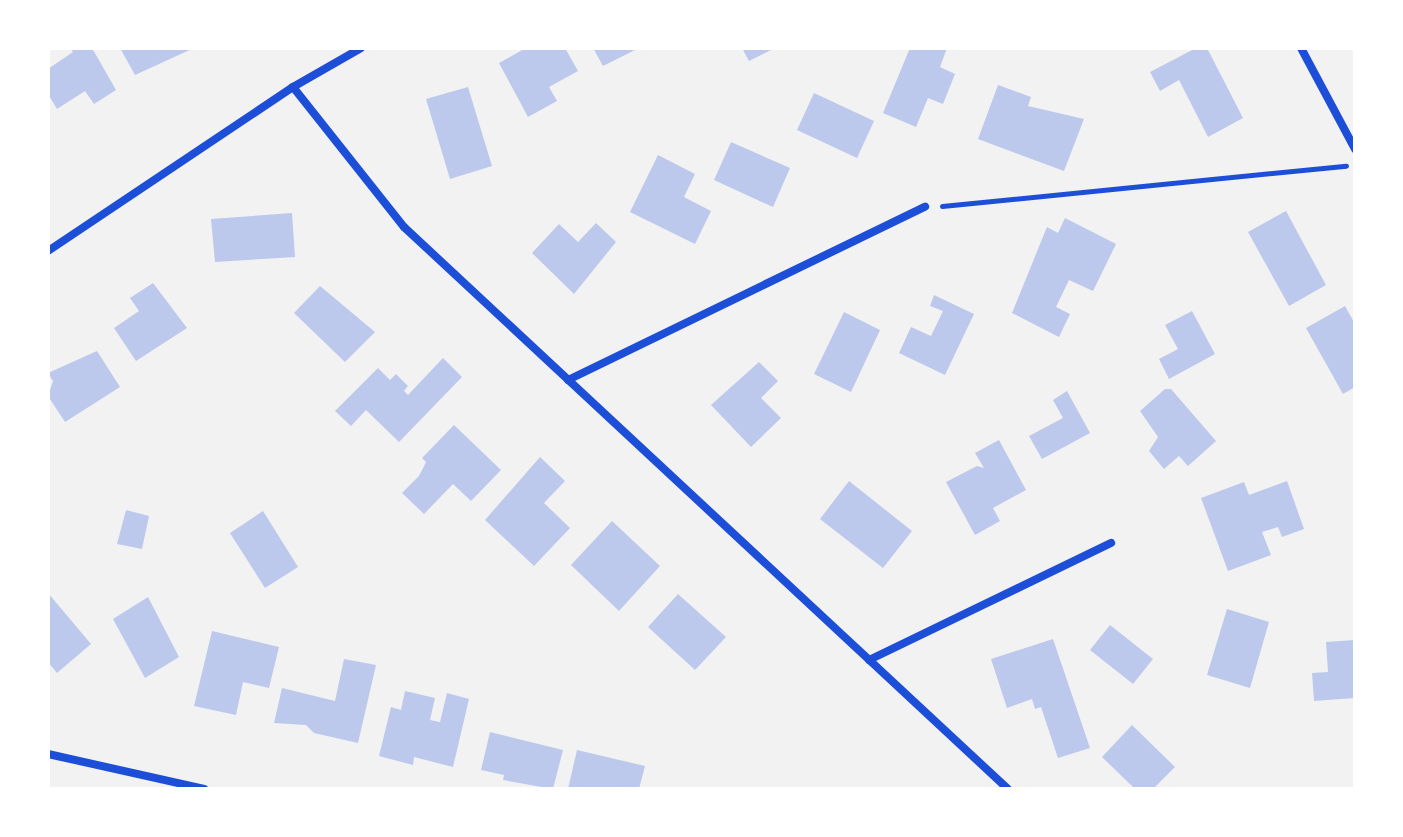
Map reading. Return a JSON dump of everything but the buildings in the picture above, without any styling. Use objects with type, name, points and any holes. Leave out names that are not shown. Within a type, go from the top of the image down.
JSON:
[{"type":"street","points":[[48,251],[293,87],[361,48]]},
{"type":"street","points":[[1301,48],[1355,149]]},
{"type":"street","points":[[293,87],[404,227],[1008,789]]},
{"type":"street","points":[[568,380],[925,207]]},
{"type":"street","points":[[869,660],[1111,543]]},
{"type":"street","points":[[48,754],[204,789]]},
{"type":"path","points":[[925,207],[1355,165]]}]
